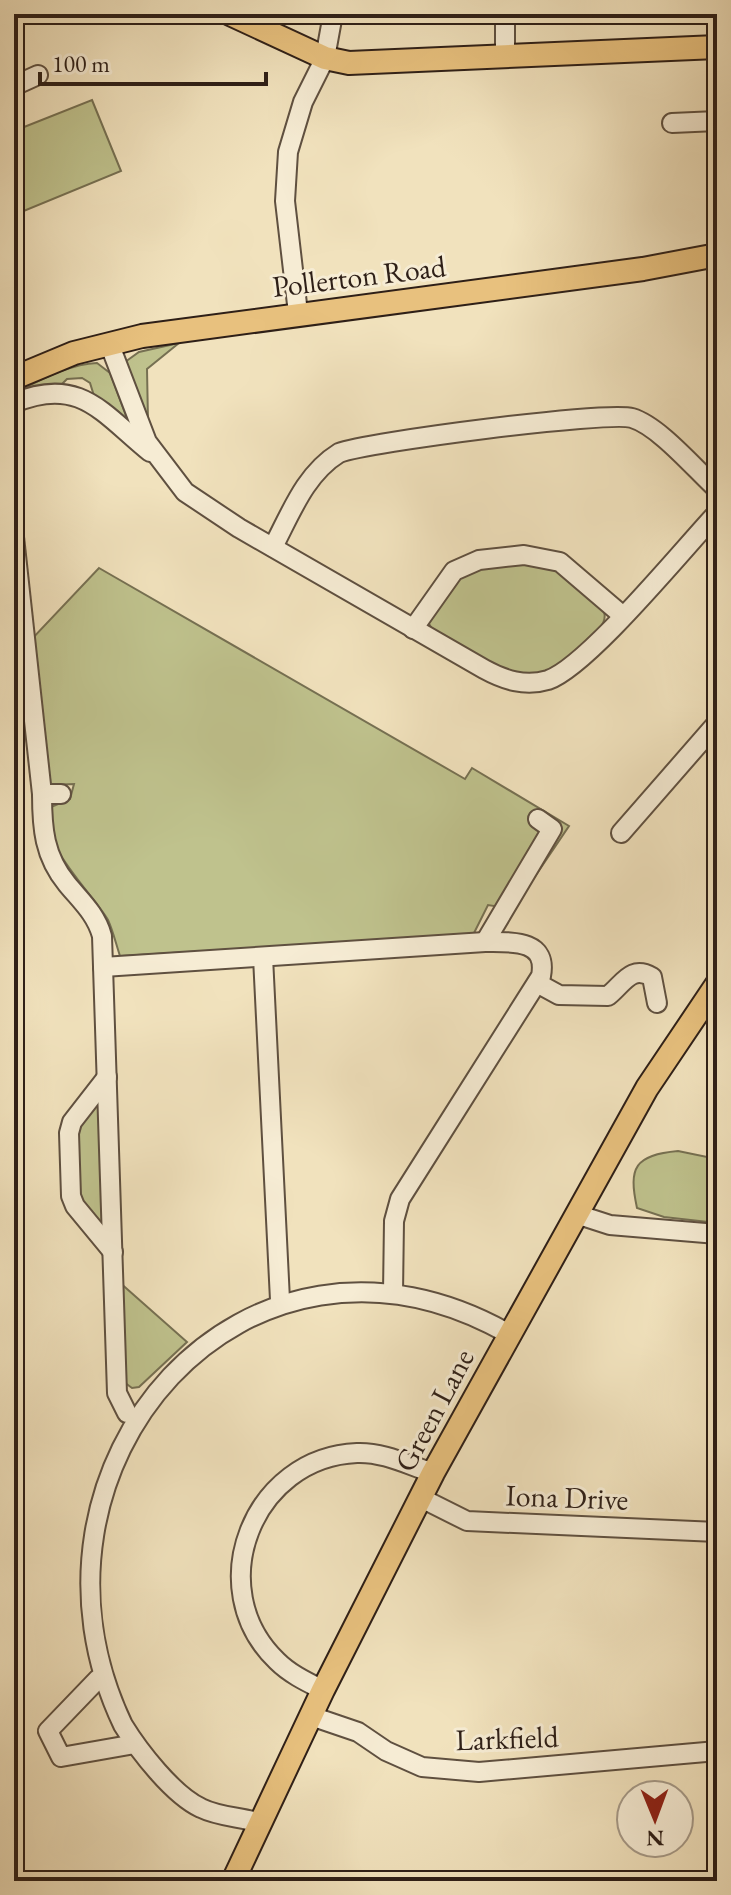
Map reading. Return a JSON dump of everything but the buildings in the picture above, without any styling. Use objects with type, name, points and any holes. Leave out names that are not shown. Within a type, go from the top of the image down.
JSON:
[{"type":"main road","points":[[230,14],[325,58],[349,63],[717,47]]},
{"type":"main road","name":"Pollerton Road","points":[[14,378],[109,343],[298,313],[643,269],[717,255]]},
{"type":"main road","name":"Green Lane","points":[[233,1881],[323,1690],[433,1473],[647,1088],[717,984]]},
{"type":"street","points":[[298,313],[285,177],[294,128],[325,58],[333,14]]},
{"type":"street","points":[[505,14],[505,58]]},
{"type":"street","points":[[14,81],[16,85],[38,75]]},
{"type":"street","points":[[672,123],[717,121]]},
{"type":"street","points":[[109,343],[155,456]]},
{"type":"street","points":[[14,403],[52,392],[86,398],[155,456],[196,501],[499,677],[532,682],[566,671],[717,513]]},
{"type":"street","points":[[273,547],[307,483],[317,470],[339,453],[535,424],[587,418],[630,418],[656,434],[717,489]]},
{"type":"street","points":[[14,537],[42,794],[43,838],[59,873],[99,923],[117,1393],[127,1413]]},
{"type":"street","points":[[413,629],[454,571],[479,560],[524,555],[560,562],[622,615]]},
{"type":"street","points":[[621,833],[717,723]]},
{"type":"street","points":[[42,794],[61,794]]},
{"type":"street","points":[[485,942],[552,829],[538,819]]},
{"type":"street","points":[[103,967],[485,942],[516,941],[538,951],[543,968],[537,983],[400,1199],[394,1221],[393,1293]]},
{"type":"street","points":[[263,957],[280,1300]]},
{"type":"street","points":[[537,983],[559,995],[608,996],[632,972],[641,971],[652,977],[657,1003]]},
{"type":"street","points":[[107,1077],[72,1122],[70,1164],[75,1206],[113,1252]]},
{"type":"street","points":[[576,1214],[610,1225],[717,1234]]},
{"type":"street","points":[[260,1823],[200,1808],[153,1767],[135,1744],[98,1679],[80,1616],[77,1581],[80,1522],[90,1487],[127,1413],[172,1360],[199,1340],[280,1300],[362,1291],[393,1293],[462,1311],[509,1334]]},
{"type":"street","points":[[323,1690],[276,1661],[249,1618],[240,1568],[250,1527],[275,1488],[296,1469],[328,1455],[359,1452],[385,1455],[433,1473]]},
{"type":"street","name":"Iona Drive","points":[[421,1498],[467,1521],[717,1532]]},
{"type":"street","points":[[98,1679],[48,1731],[61,1757],[135,1744]]},
{"type":"street","name":"Larkfield","points":[[311,1716],[358,1732],[386,1751],[422,1767],[479,1772],[717,1751]]},
{"type":"green space","points":[[92,100],[121,171],[14,215],[14,131]]},
{"type":"green space","points":[[179,343],[147,369],[148,421],[125,362],[139,352]]},
{"type":"green space","points":[[97,363],[110,373],[131,429],[95,399],[90,383],[82,378],[67,379],[61,385],[14,397],[14,393],[54,374]]},
{"type":"green space","points":[[552,563],[602,605],[605,616],[599,629],[561,667],[544,674],[510,673],[478,658],[432,629],[428,622],[451,580],[492,564]]},
{"type":"green space","points":[[99,568],[465,779],[472,768],[569,826],[513,909],[488,905],[473,935],[120,956],[108,920],[57,850],[50,834],[48,820],[51,807],[70,799],[74,784],[47,785],[28,643]]},
{"type":"green space","points":[[98,1101],[105,1226],[102,1229],[77,1194],[75,1132]]},
{"type":"green space","points":[[678,1151],[717,1159],[717,1223],[664,1217],[637,1208],[634,1182],[638,1166],[652,1156]]},
{"type":"green space","points":[[118,1281],[187,1342],[139,1387],[132,1388],[124,1382]]}]
